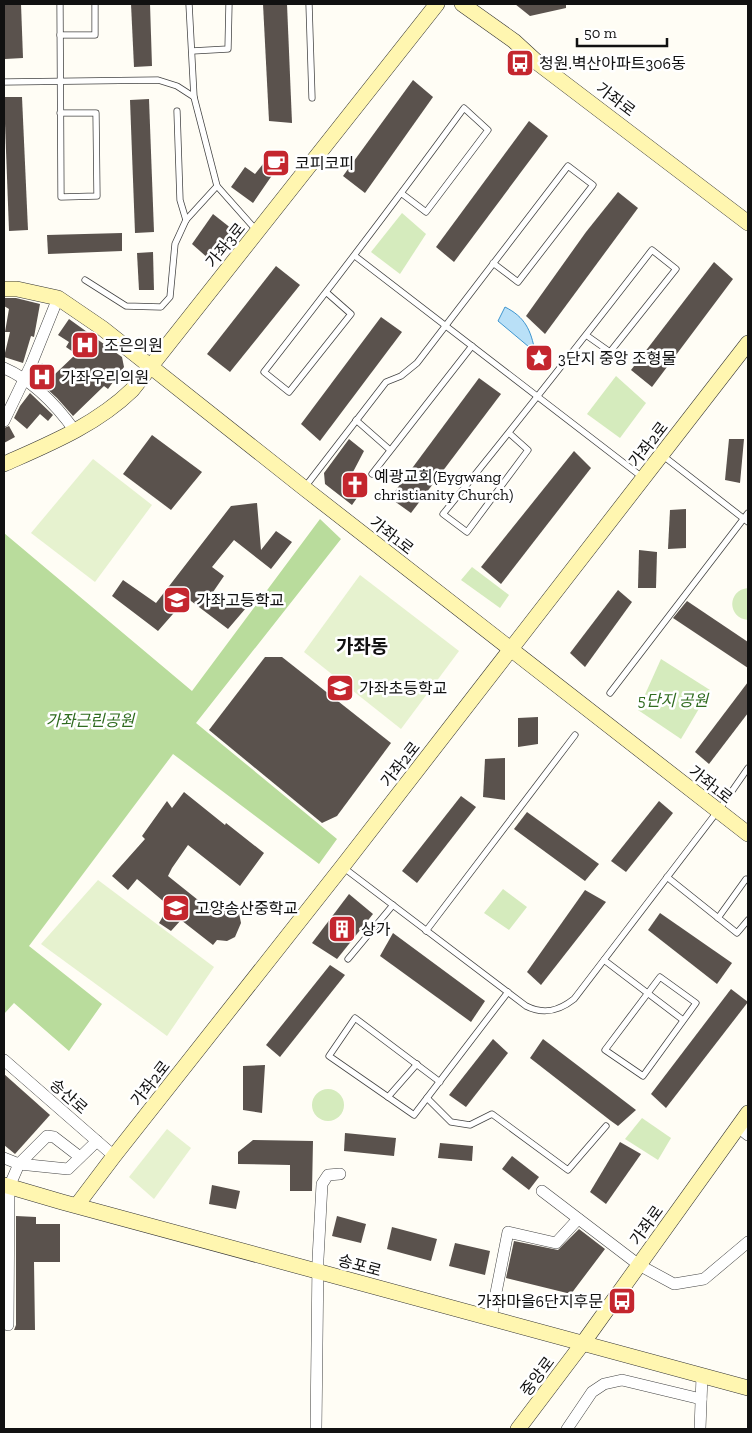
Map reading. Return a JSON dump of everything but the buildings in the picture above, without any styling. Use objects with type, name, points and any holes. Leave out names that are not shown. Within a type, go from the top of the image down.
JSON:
[{"type":"street","name":"가좌3로","points":[[4,464],[75,431],[121,401],[132,390],[437,4]]},
{"type":"street","name":"가좌로","points":[[462,4],[514,41],[539,64],[748,223]]},
{"type":"street","name":"가좌1로","points":[[4,289],[17,289],[58,298],[102,328],[748,834]]},
{"type":"street","points":[[4,421],[25,380],[58,298]]},
{"type":"street","name":"가좌2로","points":[[77,1205],[511,650],[748,343]]},
{"type":"street","points":[[4,368],[25,380],[63,413],[75,431]]},
{"type":"street","name":"송산로","points":[[4,1060],[114,1156]]},
{"type":"street","name":"가좌로","points":[[583,1344],[639,1265],[743,1131],[748,1114]]},
{"type":"street","points":[[8,1325],[6,1186],[20,1164],[47,1136],[54,1136],[80,1157]]},
{"type":"street","points":[[4,1158],[20,1164],[68,1169],[96,1141]]},
{"type":"street","points":[[316,1429],[318,1272],[322,1184],[328,1175],[340,1174]]},
{"type":"street","name":"송포로","points":[[6,1186],[748,1388]]},
{"type":"street","points":[[542,1191],[639,1265],[674,1284],[704,1279],[748,1242]]},
{"type":"street","points":[[491,1318],[508,1232],[556,1243],[578,1219]]},
{"type":"street","name":"중앙로","points":[[518,1429],[583,1344]]},
{"type":"street","points":[[700,1429],[702,1376]]},
{"type":"street","points":[[567,1429],[592,1392],[604,1384],[622,1380],[701,1399]]},
{"type":"lane","points":[[60,4],[60,113],[61,197],[97,196],[96,113],[60,113]]},
{"type":"lane","points":[[60,35],[95,35],[95,4]]},
{"type":"lane","points":[[189,4],[194,97],[217,186],[258,232]]},
{"type":"lane","points":[[192,51],[228,49],[229,4]]},
{"type":"lane","points":[[309,4],[312,98]]},
{"type":"lane","points":[[4,82],[158,80],[177,86],[194,97]]},
{"type":"lane","points":[[326,292],[351,314],[289,392],[264,372],[326,292],[355,256],[401,193],[464,108],[488,130],[426,212],[401,193]]},
{"type":"lane","points":[[177,111],[180,200],[186,220]]},
{"type":"lane","points":[[304,488],[386,382],[401,376],[417,363],[493,263],[568,166],[593,185],[518,282],[493,263]]},
{"type":"lane","points":[[85,280],[126,306],[161,307],[170,296],[175,244],[186,220],[217,186]]},
{"type":"lane","points":[[509,433],[528,450],[466,532],[443,514],[538,397],[586,335],[652,250],[676,269],[610,352],[586,335]]},
{"type":"lane","points":[[355,256],[644,478]]},
{"type":"lane","points":[[372,474],[472,346]]},
{"type":"lane","points":[[356,420],[390,450]]},
{"type":"lane","points":[[662,454],[746,521]]},
{"type":"lane","points":[[610,693],[746,521],[748,513]]},
{"type":"lane","points":[[426,930],[575,735]]},
{"type":"lane","points":[[342,867],[508,992],[535,1010],[556,1010],[566,1006],[574,999],[718,811],[748,768]]},
{"type":"lane","points":[[667,877],[737,934],[748,920]]},
{"type":"lane","points":[[718,918],[746,879],[748,880]]},
{"type":"lane","points":[[348,959],[394,905]]},
{"type":"lane","points":[[604,960],[683,1020]]},
{"type":"lane","points":[[660,977],[696,1003],[683,1020],[643,1076],[605,1050],[660,977]]},
{"type":"lane","points":[[440,1082],[355,1018],[329,1056],[414,1115],[426,1098],[440,1082],[508,992]]},
{"type":"lane","points":[[388,1097],[416,1064]]},
{"type":"lane","points":[[426,1098],[451,1122],[470,1124],[492,1114],[568,1170],[606,1126]]},
{"type":"green space","points":[[402,213],[426,234],[400,274],[371,252]]},
{"type":"green space","points":[[616,376],[646,403],[620,438],[587,414]]},
{"type":"green space","points":[[93,459],[152,505],[95,582],[31,533]]},
{"type":"green space","name":"가좌근린공원","points":[[320,519],[341,539],[196,723],[337,839],[319,864],[173,754],[29,946],[102,1004],[69,1051],[14,1003],[4,1014],[4,533],[192,691]]},
{"type":"green space","points":[[472,567],[509,595],[500,608],[461,580]]},
{"type":"green space","points":[[360,575],[459,651],[401,729],[304,652]]},
{"type":"green space","points":[[748,588],[748,620],[736,614],[732,604],[736,594]]},
{"type":"green space","name":"5단지 공원","points":[[661,659],[710,690],[681,739],[638,710]]},
{"type":"green space","points":[[98,880],[214,967],[167,1036],[41,944]]},
{"type":"green space","points":[[503,889],[527,907],[509,930],[484,913]]},
{"type":"green space","points":[[328,1089],[339,1094],[344,1105],[339,1116],[328,1121],[317,1116],[312,1105],[317,1094]]},
{"type":"green space","points":[[642,1118],[671,1138],[658,1160],[625,1139]]},
{"type":"green space","points":[[167,1129],[191,1148],[154,1199],[129,1177]]},
{"type":"water","points":[[505,307],[518,315],[526,325],[535,352],[498,321]]},
{"type":"place","name":"청원.벽산아파트306동","points":[[520,63]]},
{"type":"place","name":"코피코피","points":[[276,163]]},
{"type":"place","name":"조은의원","points":[[85,345]]},
{"type":"place","name":"3단지 중앙 조형물","points":[[539,358]]},
{"type":"place","name":"가좌우리의원","points":[[42,377]]},
{"type":"place","name":"예광교회(Eygwang christianity Church)","points":[[355,485]]},
{"type":"place","name":"가좌고등학교","points":[[177,600]]},
{"type":"place","name":"가좌초등학교","points":[[340,688]]},
{"type":"place","name":"고양송산중학교","points":[[176,908]]},
{"type":"place","name":"상가","points":[[342,929]]},
{"type":"place","name":"가좌마을6단지후문","points":[[622,1301]]},
{"type":"district","name":"가좌동","points":[[362,646]]}]
